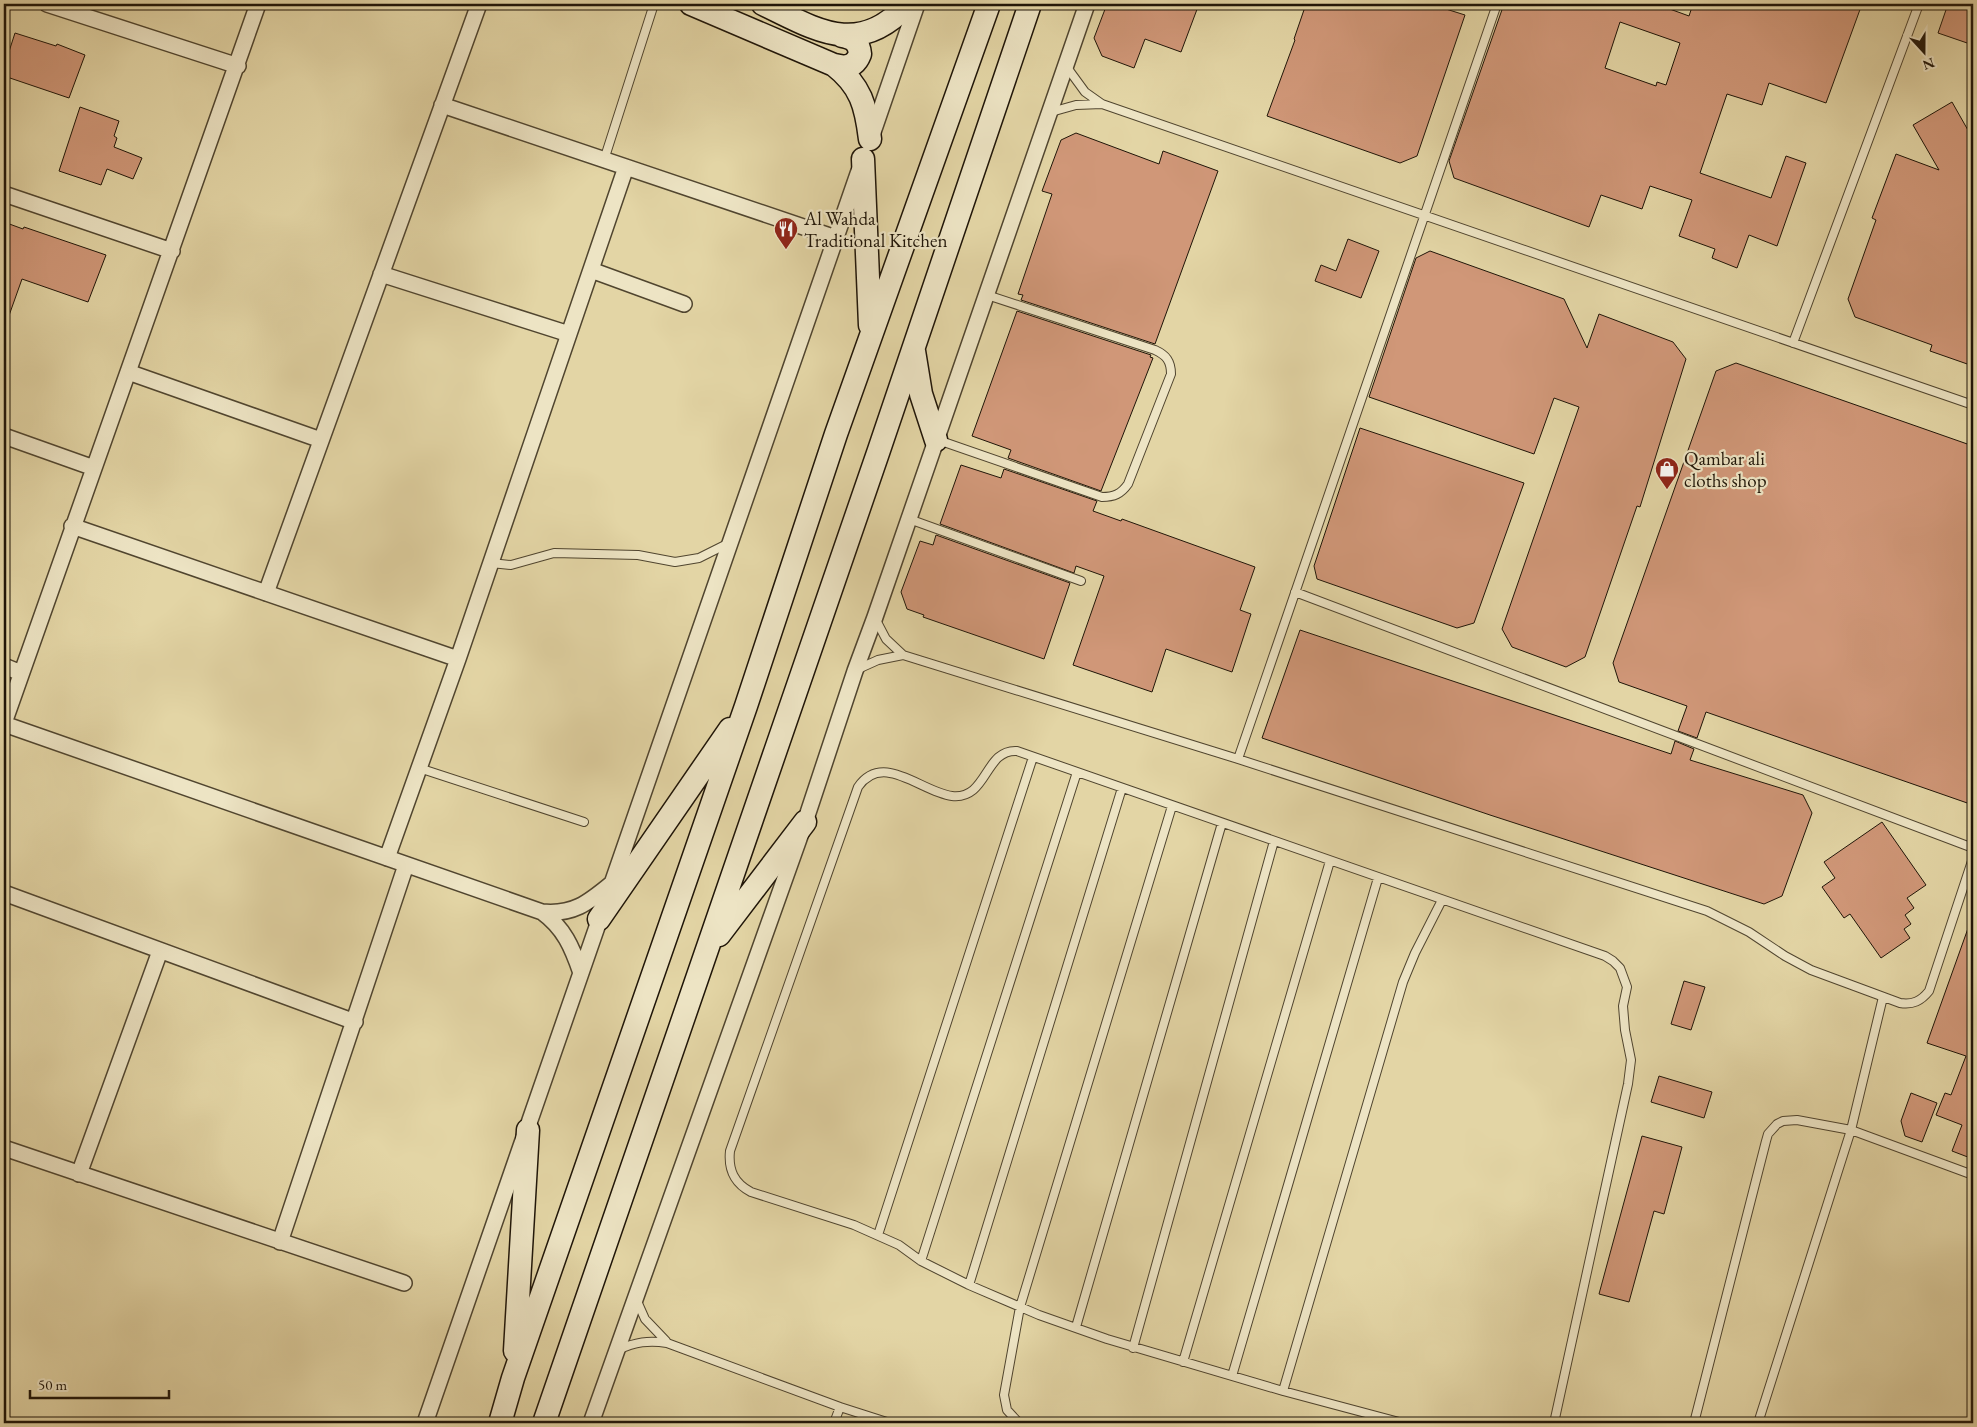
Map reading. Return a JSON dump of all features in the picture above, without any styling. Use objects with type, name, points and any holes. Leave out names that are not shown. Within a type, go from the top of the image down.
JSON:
[{"type":"main road","points":[[690,4],[834,65],[844,68],[855,64],[860,54],[857,43],[853,39],[819,31],[763,4]]},
{"type":"main road","points":[[842,36],[880,26],[908,4]]},
{"type":"main road","points":[[500,1423],[513,1378],[746,706],[836,434],[990,4]]},
{"type":"main road","points":[[544,1423],[1030,4]]},
{"type":"main road","points":[[834,65],[844,73],[858,92],[867,114],[870,338]]},
{"type":"main road","points":[[914,347],[922,394],[936,440]]},
{"type":"main road","points":[[599,919],[746,706]]},
{"type":"main road","points":[[706,952],[805,822]]},
{"type":"main road","points":[[513,1378],[528,1130]]},
{"type":"street","points":[[47,4],[238,66]]},
{"type":"street","points":[[258,4],[238,66],[72,526],[4,724],[542,912],[552,913],[571,910],[589,902],[611,884]]},
{"type":"street","points":[[266,593],[479,4]]},
{"type":"street","points":[[425,1423],[917,4]]},
{"type":"street","points":[[591,1423],[805,822],[855,671],[1087,4]]},
{"type":"street","points":[[442,105],[836,238]]},
{"type":"street","points":[[387,858],[491,564],[626,167]]},
{"type":"street","points":[[4,194],[172,251]]},
{"type":"street","points":[[591,270],[684,304]]},
{"type":"street","points":[[381,274],[569,334]]},
{"type":"street","points":[[128,372],[321,440]]},
{"type":"street","points":[[4,436],[94,468]]},
{"type":"street","points":[[72,526],[458,659]]},
{"type":"street","points":[[4,666],[21,673]]},
{"type":"street","points":[[280,1242],[406,865]]},
{"type":"street","points":[[4,893],[355,1022]]},
{"type":"street","points":[[542,912],[559,926],[566,935],[581,973]]},
{"type":"street","points":[[79,1174],[160,951]]},
{"type":"street","points":[[4,1148],[404,1283]]},
{"type":"lane","points":[[604,160],[654,4]]},
{"type":"lane","points":[[1238,759],[1497,4]]},
{"type":"lane","points":[[1793,343],[1919,4]]},
{"type":"lane","points":[[1066,66],[1085,92],[1102,104],[1973,405]]},
{"type":"lane","points":[[1050,112],[1076,105],[1102,104]]},
{"type":"lane","points":[[936,440],[1102,496],[1110,497],[1123,490],[1128,484],[1171,374],[1171,368],[1166,356],[1155,350],[987,295]]},
{"type":"lane","points":[[909,520],[1081,580]]},
{"type":"lane","points":[[491,564],[511,565],[554,553],[638,555],[675,562],[705,556],[732,540]]},
{"type":"lane","points":[[1295,592],[1973,848]]},
{"type":"lane","points":[[875,618],[886,639],[903,656]]},
{"type":"lane","points":[[855,671],[878,660],[903,656],[1238,759],[1707,911],[1749,932],[1785,956],[1811,970],[1883,998],[1909,1004],[1917,1002],[1929,991],[1973,858]]},
{"type":"lane","points":[[1403,1423],[1134,1348],[1020,1308],[922,1261],[878,1235],[854,1225],[751,1192],[744,1188],[733,1175],[729,1159],[730,1151],[858,787],[869,775],[886,772],[946,794],[959,796],[972,792],[977,788],[993,762],[1003,753],[1017,751],[1605,956],[1620,968],[1627,987],[1623,1006],[1625,1030],[1631,1060],[1628,1084],[1554,1423]]},
{"type":"lane","points":[[878,1235],[1033,757]]},
{"type":"lane","points":[[419,768],[584,822]]},
{"type":"lane","points":[[922,1261],[1077,772]]},
{"type":"lane","points":[[969,1285],[1122,788]]},
{"type":"lane","points":[[1019,1423],[1007,1410],[1004,1395],[1020,1308],[1172,806]]},
{"type":"lane","points":[[1076,1327],[1222,823]]},
{"type":"lane","points":[[1134,1348],[1274,841]]},
{"type":"lane","points":[[1183,1362],[1330,861]]},
{"type":"lane","points":[[1232,1376],[1378,878]]},
{"type":"lane","points":[[1283,1391],[1403,982],[1415,953],[1442,900]]},
{"type":"lane","points":[[1758,1423],[1851,1130],[1883,998]]},
{"type":"lane","points":[[1694,1423],[1768,1134],[1777,1124],[1790,1120],[1851,1130],[1973,1175]]},
{"type":"lane","points":[[636,1299],[645,1319],[667,1343]]},
{"type":"lane","points":[[618,1350],[642,1342],[667,1343],[840,1407],[890,1423]]},
{"type":"lane","points":[[834,1423],[840,1407]]},
{"type":"building","points":[[1107,4],[1199,4],[1181,52],[1145,39],[1134,68],[1102,56],[1094,38]]},
{"type":"building","points":[[1306,4],[1430,4],[1465,15],[1417,156],[1400,163],[1267,116]]},
{"type":"building","points":[[1504,4],[1656,4],[1689,16],[1693,4],[1862,4],[1826,103],[1769,83],[1762,105],[1727,94],[1700,173],[1771,198],[1786,156],[1806,163],[1777,246],[1749,235],[1737,268],[1712,258],[1715,249],[1679,236],[1692,200],[1650,186],[1642,209],[1601,195],[1589,227],[1454,178],[1449,161]],"holes":[[[1620,22],[1680,43],[1666,85],[1657,82],[1656,86],[1605,68]]]},
{"type":"building","points":[[1948,4],[1973,4],[1973,45],[1938,33]]},
{"type":"building","points":[[15,33],[56,46],[57,44],[85,55],[69,98],[4,76],[4,67]]},
{"type":"building","points":[[1952,102],[1973,139],[1973,366],[1930,351],[1932,345],[1855,317],[1848,299],[1876,220],[1872,218],[1896,154],[1939,170],[1913,125]]},
{"type":"building","points":[[80,107],[119,121],[114,136],[117,138],[114,147],[142,158],[133,179],[107,169],[101,185],[59,171]]},
{"type":"building","points":[[1076,133],[1159,164],[1163,151],[1218,171],[1155,344],[1021,300],[1023,295],[1018,294],[1052,194],[1042,191],[1061,140]]},
{"type":"building","points":[[4,222],[106,255],[88,302],[22,279],[6,324],[4,324]]},
{"type":"building","points":[[1348,239],[1379,251],[1361,298],[1315,281],[1321,265],[1336,271]]},
{"type":"building","points":[[1430,251],[1564,299],[1587,348],[1599,314],[1673,342],[1686,359],[1640,507],[1637,506],[1585,657],[1566,667],[1512,647],[1502,629],[1579,407],[1554,398],[1534,454],[1369,397],[1416,258]]},
{"type":"building","points":[[1017,311],[1151,355],[1150,357],[1153,358],[1101,491],[1008,458],[1011,450],[972,436]]},
{"type":"building","points":[[1736,363],[1973,446],[1973,805],[1706,712],[1697,738],[1678,731],[1687,706],[1619,682],[1613,663],[1716,371]]},
{"type":"building","points":[[1360,428],[1524,483],[1474,623],[1457,628],[1317,579],[1314,566]]},
{"type":"building","points":[[961,465],[1001,478],[1004,469],[1097,501],[1093,511],[1121,521],[1122,519],[1255,567],[1240,610],[1251,614],[1232,672],[1166,649],[1152,692],[1073,665],[1104,576],[1076,566],[1074,573],[940,524]]},
{"type":"building","points":[[936,535],[1070,583],[1044,659],[923,617],[924,615],[907,609],[901,592],[920,541],[933,545]]},
{"type":"building","points":[[1300,630],[1671,754],[1675,741],[1694,749],[1690,760],[1803,795],[1812,813],[1782,896],[1764,904],[1490,815],[1262,738]]},
{"type":"building","points":[[1882,822],[1926,885],[1907,898],[1914,908],[1905,915],[1911,924],[1904,929],[1910,938],[1881,958],[1850,914],[1844,918],[1822,887],[1835,878],[1824,862]]},
{"type":"building","points":[[1971,920],[1973,920],[1973,1159],[1952,1151],[1962,1125],[1936,1115],[1945,1093],[1951,1095],[1966,1056],[1927,1043]]},
{"type":"building","points":[[1684,981],[1705,987],[1691,1030],[1671,1024]]},
{"type":"building","points":[[1659,1076],[1712,1092],[1704,1118],[1651,1102]]},
{"type":"building","points":[[1911,1093],[1937,1103],[1922,1142],[1905,1136],[1901,1121]]},
{"type":"building","points":[[1642,1136],[1682,1147],[1664,1214],[1654,1211],[1629,1302],[1599,1294]]},
{"type":"place","name":"Al Wahda Traditional Kitchen","points":[[786,250]]},
{"type":"place","name":"Qambar ali cloths shop","points":[[1667,490]]}]
